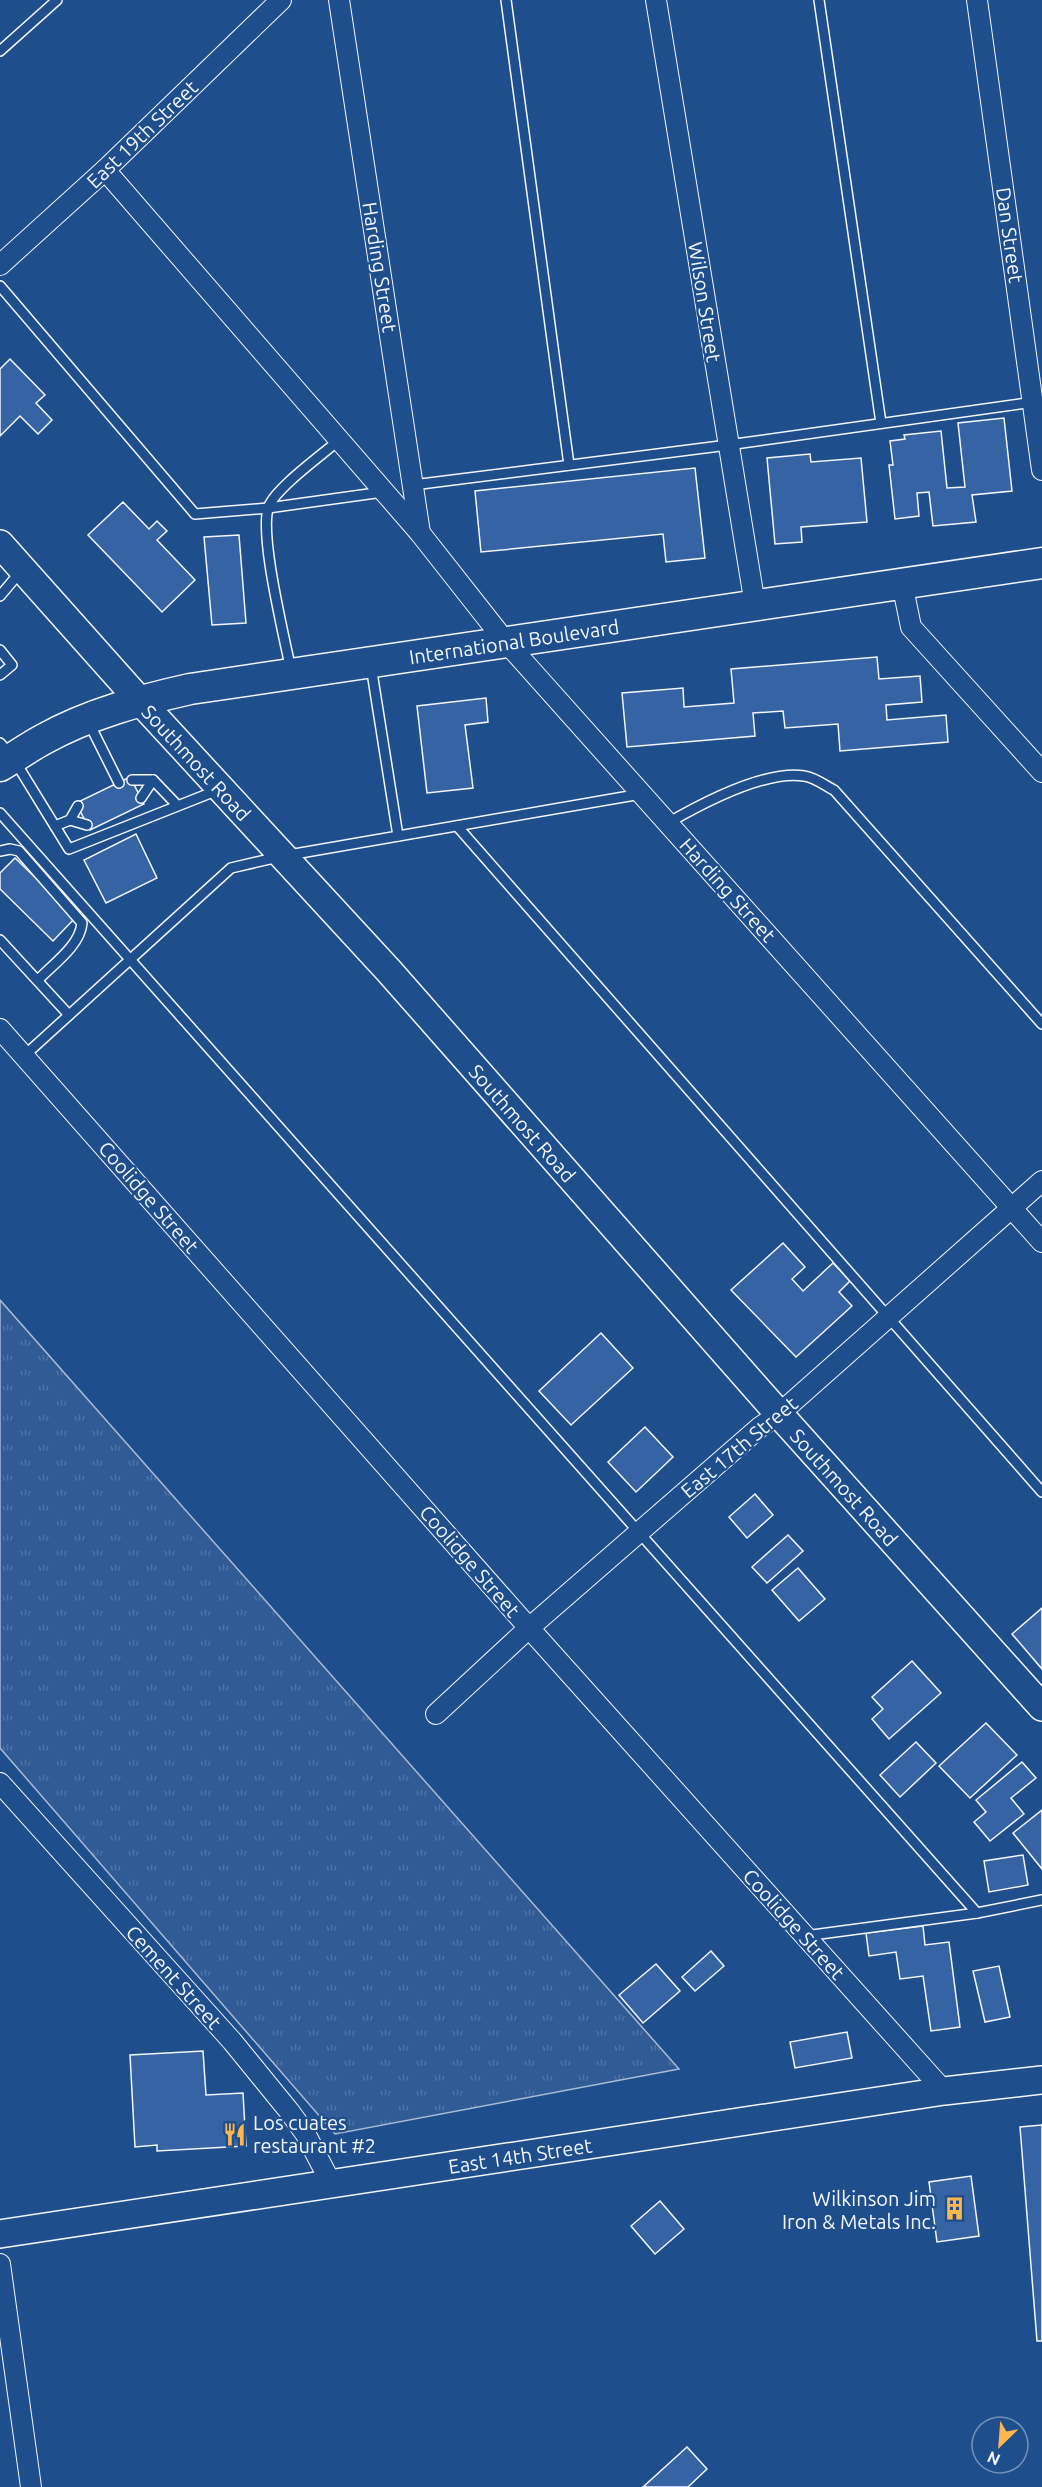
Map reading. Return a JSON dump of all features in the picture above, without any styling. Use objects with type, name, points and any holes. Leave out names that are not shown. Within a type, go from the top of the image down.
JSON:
[{"type":"main road","name":"International Boulevard","points":[[4,756],[87,720],[140,701],[190,689],[1042,563]]},
{"type":"street","name":"East 19th Street","points":[[0,265],[105,170],[281,0]]},
{"type":"street","name":"Harding Street","points":[[339,0],[420,533]]},
{"type":"street","name":"Wilson Street","points":[[656,0],[755,605]]},
{"type":"street","name":"Dan Street","points":[[977,0],[1037,401],[1042,470]]},
{"type":"street","name":"Harding Street","points":[[105,170],[420,533],[505,641],[1042,1242]]},
{"type":"street","name":"Southmost Road","points":[[0,544],[140,701],[389,971],[778,1414],[1042,1707]]},
{"type":"street","points":[[902,583],[911,627],[1042,772]]},
{"type":"street","name":"Coolidge Street","points":[[0,1029],[529,1628],[944,2091]]},
{"type":"street","name":"East 17th Street","points":[[436,1714],[529,1628],[778,1414],[1042,1181]]},
{"type":"street","name":"Cement Street","points":[[0,1782],[240,2049],[300,2125],[331,2183]]},
{"type":"street","name":"East 14th Street","points":[[0,2234],[944,2091],[1042,2079]]},
{"type":"street","points":[[0,2264],[31,2487]]},
{"type":"lane","points":[[0,51],[57,0]]},
{"type":"lane","points":[[506,0],[569,465]]},
{"type":"lane","points":[[819,0],[881,423]]},
{"type":"lane","points":[[0,286],[195,514],[268,508],[384,492]]},
{"type":"lane","points":[[413,485],[728,445],[1037,401]]},
{"type":"lane","points":[[292,673],[266,540],[268,508],[276,495],[339,440]]},
{"type":"lane","points":[[0,596],[22,569]]},
{"type":"lane","points":[[0,650],[12,665],[0,675]]},
{"type":"lane","points":[[371,661],[398,836]]},
{"type":"lane","points":[[87,720],[119,783]]},
{"type":"lane","points":[[4,756],[69,849],[221,789]]},
{"type":"lane","points":[[668,823],[709,800],[772,778],[805,776],[834,790],[1042,1024]]},
{"type":"lane","points":[[132,780],[153,780],[177,805]]},
{"type":"lane","points":[[141,798],[153,780]]},
{"type":"lane","points":[[24,1056],[231,868],[283,856],[641,794]]},
{"type":"lane","points":[[70,820],[78,806]]},
{"type":"lane","points":[[0,813],[977,1913]]},
{"type":"lane","points":[[55,826],[70,820],[87,825]]},
{"type":"lane","points":[[457,826],[1042,1492]]},
{"type":"lane","points":[[19,851],[28,844]]},
{"type":"lane","points":[[0,851],[10,849],[19,851],[82,923],[81,932],[76,941],[38,980]]},
{"type":"lane","points":[[0,940],[69,1015]]},
{"type":"lane","points":[[805,1936],[977,1913],[1042,1900]]},
{"type":"green space","points":[[0,1300],[679,2069],[335,2134],[0,1748]]},
{"type":"building","points":[[10,359],[45,395],[36,403],[52,420],[38,434],[20,416],[0,436],[0,369]]},
{"type":"building","points":[[1004,418],[1012,491],[972,495],[976,522],[933,526],[929,492],[917,493],[919,516],[895,519],[889,465],[893,465],[890,441],[905,439],[904,435],[941,431],[947,488],[965,487],[958,423]]},
{"type":"building","points":[[810,454],[811,462],[861,458],[867,522],[801,527],[802,542],[775,544],[767,458]]},
{"type":"building","points":[[695,468],[705,558],[666,562],[663,534],[481,552],[475,491]]},
{"type":"building","points":[[123,502],[149,529],[157,521],[167,531],[157,540],[195,580],[162,612],[88,535]]},
{"type":"building","points":[[239,535],[246,623],[212,625],[204,537]]},
{"type":"building","points":[[877,657],[879,679],[920,676],[922,702],[886,705],[887,720],[946,715],[948,742],[840,751],[838,724],[785,728],[783,711],[753,713],[755,736],[627,747],[622,693],[683,688],[684,707],[734,703],[731,669]]},
{"type":"building","points":[[486,698],[488,722],[465,725],[473,788],[427,793],[417,706]]},
{"type":"building","points":[[130,777],[144,804],[90,830],[76,803]]},
{"type":"building","points":[[136,834],[157,878],[106,903],[84,860]]},
{"type":"building","points":[[15,858],[76,917],[53,941],[0,889],[0,873]]},
{"type":"building","points":[[783,1243],[805,1267],[792,1279],[803,1291],[833,1263],[850,1281],[839,1292],[852,1306],[796,1357],[731,1290]]},
{"type":"building","points":[[601,1333],[633,1368],[571,1425],[539,1391]]},
{"type":"building","points":[[645,1427],[673,1457],[636,1492],[608,1462]]},
{"type":"building","points":[[755,1494],[773,1515],[747,1538],[729,1517]]},
{"type":"building","points":[[788,1535],[803,1551],[767,1583],[752,1567]]},
{"type":"building","points":[[798,1568],[825,1599],[799,1621],[772,1590]]},
{"type":"building","points":[[1042,1608],[1042,1669],[1012,1634]]},
{"type":"building","points":[[912,1661],[941,1693],[889,1739],[872,1719],[883,1709],[872,1697]]},
{"type":"building","points":[[986,1723],[1017,1755],[970,1798],[939,1766]]},
{"type":"building","points":[[916,1742],[936,1763],[900,1797],[880,1775]]},
{"type":"building","points":[[1022,1762],[1036,1778],[1011,1798],[1024,1814],[990,1841],[974,1822],[986,1812],[976,1800]]},
{"type":"building","points":[[1042,1810],[1042,1869],[1013,1833]]},
{"type":"building","points":[[1023,1855],[1028,1885],[989,1892],[984,1861]]},
{"type":"building","points":[[923,1926],[925,1945],[949,1942],[960,2027],[931,2031],[923,1976],[900,1979],[896,1952],[869,1956],[866,1933]]},
{"type":"building","points":[[711,1951],[724,1966],[695,1991],[682,1977]]},
{"type":"building","points":[[656,1964],[680,1991],[643,2023],[619,1995]]},
{"type":"building","points":[[999,1966],[1010,2017],[985,2022],[973,1971]]},
{"type":"building","points":[[847,2032],[852,2058],[795,2068],[790,2042]]},
{"type":"building","points":[[203,2051],[206,2095],[243,2093],[246,2146],[157,2151],[157,2145],[135,2147],[130,2055]]},
{"type":"building","points":[[1042,2125],[1042,2341],[1037,2341],[1020,2127]]},
{"type":"building","name":"Wilkinson Jim Iron & Metals Inc.","points":[[971,2176],[979,2236],[937,2242],[929,2182]]},
{"type":"building","points":[[660,2201],[684,2229],[655,2254],[631,2226]]},
{"type":"building","points":[[687,2447],[707,2469],[688,2487],[643,2487]]},
{"type":"place","name":"Los cuates restaurant #2","points":[[235,2134]]},
{"type":"place","name":"Wilkinson Jim Iron & Metals Inc.","points":[[954,2209]]}]
